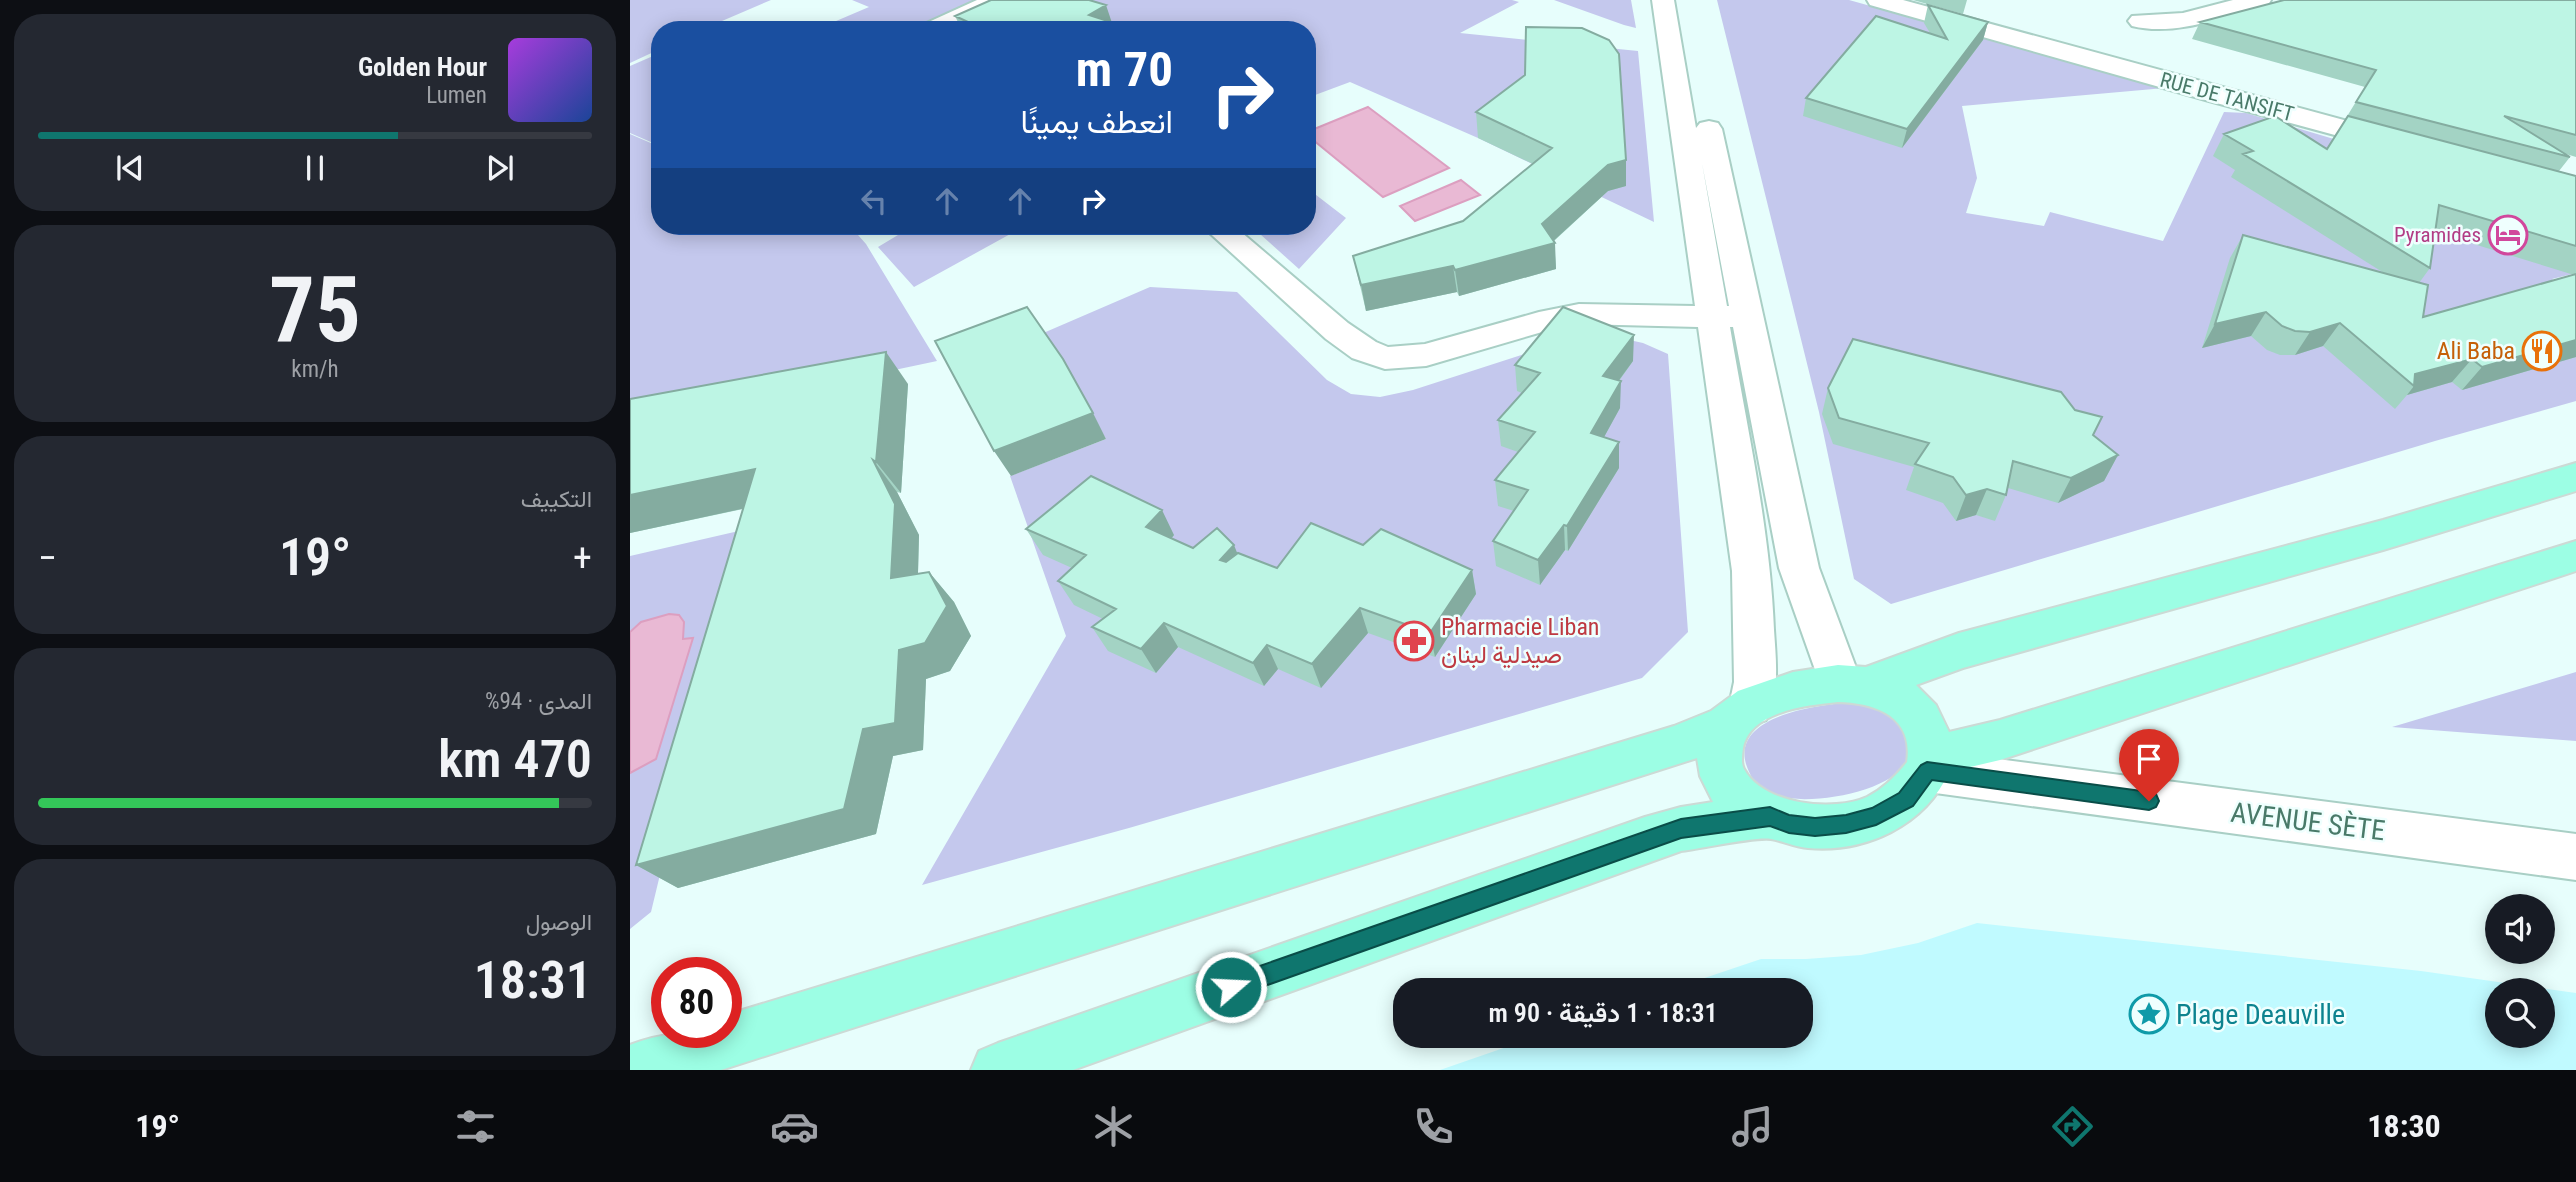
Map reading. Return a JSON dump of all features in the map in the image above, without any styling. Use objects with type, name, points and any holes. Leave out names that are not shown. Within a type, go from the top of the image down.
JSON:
[{"type":"highway","points":[[636,1070],[1617,762],[1660,751],[1807,686],[1854,683],[1959,651],[2384,535],[2576,477]]},
{"type":"highway","points":[[1742,713],[1720,752],[1726,784],[1746,803],[1789,824],[1815,827],[1846,824],[1876,816],[1906,799],[1929,763],[2576,556]]},
{"type":"highway","points":[[1854,683],[1881,689],[1914,710],[1924,725],[1929,763]]},
{"type":"highway","points":[[998,1070],[1645,840],[1681,829],[1770,817]]},
{"type":"street","points":[[1663,0],[1752,571],[1755,681],[1742,713]]},
{"type":"street","points":[[1684,0],[1799,568],[1854,683]]},
{"type":"street","name":"RUE DE TANSIFT","points":[[1878,0],[2415,148]]},
{"type":"street","points":[[2124,0],[2190,88]]},
{"type":"street","points":[[2140,21],[2183,20],[2260,0]]},
{"type":"street","points":[[950,21],[985,5]]},
{"type":"street","points":[[1227,235],[1337,331],[1364,350],[1385,358],[1426,355],[1539,322],[1579,314],[1747,316]]},
{"type":"street","name":"AVENUE SÈTE","points":[[1929,763],[2040,786],[2576,857]]},
{"type":"shaded area","points":[[630,0],[771,0],[722,21],[651,21],[651,53],[630,63]]},
{"type":"shaded area","points":[[852,0],[1512,0],[1519,2],[1460,33],[1638,51],[1654,222],[1478,138],[1350,82],[1316,95],[1316,21],[836,21],[869,7]]},
{"type":"shaded area","points":[[1554,0],[1631,0],[1636,28],[1624,25]]},
{"type":"shaded area","points":[[1717,0],[1849,0],[2165,88],[1962,106],[1977,178],[1966,213],[2044,226],[2050,212],[2163,241],[2224,112],[2246,113],[2364,148],[2576,273],[2552,279],[2576,296],[2576,401],[1891,604],[1854,579],[1819,412]]},
{"type":"shaded area","points":[[651,57],[651,142],[630,133],[630,66]]},
{"type":"shaded area","points":[[1368,107],[1449,168],[1383,197],[1316,142],[1316,128]]},
{"type":"shaded area","points":[[630,134],[651,143],[651,235],[858,235],[937,361],[630,426]]},
{"type":"shaded area","points":[[1461,180],[1480,195],[1415,221],[1400,206]]},
{"type":"shaded area","points":[[1316,195],[1346,218],[1299,269],[1261,235],[1316,235]]},
{"type":"shaded area","points":[[898,235],[1009,235],[914,287],[878,247]]},
{"type":"shaded area","points":[[1150,287],[1237,292],[1327,380],[1351,394],[1380,397],[1413,390],[1593,332],[1643,343],[1668,354],[1688,632],[1642,678],[1129,828],[922,885],[1066,636],[1010,476],[1106,439],[1041,334]]},
{"type":"shaded area","points":[[743,530],[651,912],[630,929],[630,556]]},
{"type":"shaded area","points":[[669,614],[679,615],[684,622],[683,639],[693,638],[656,759],[630,773],[630,632],[641,622]]},
{"type":"shaded area","points":[[2576,672],[2576,741],[2392,727]]},
{"type":"shaded area","points":[[1861,702],[1892,709],[1905,733],[1910,752],[1900,771],[1865,789],[1819,799],[1777,796],[1763,790],[1754,782],[1746,764],[1745,747],[1753,733],[1767,722],[1806,709]]},
{"type":"sand","name":"Plage Deauville","points":[[1977,923],[2485,980],[2485,1048],[2555,1048],[2555,990],[2576,993],[2576,1070],[1440,1070],[1503,1048],[1813,1048],[1813,978],[1705,978],[1761,959],[1861,955],[1918,943]]},
{"type":"building","points":[[991,0],[1089,0],[1106,5],[1089,15],[1108,21],[966,21],[955,16]]},
{"type":"building","points":[[2284,0],[2576,0],[2576,135],[2504,116],[2570,157],[2356,102],[2376,70],[2200,22]]},
{"type":"building","points":[[1928,5],[1988,22],[1907,129],[1806,98],[1876,16],[1947,39]]},
{"type":"building","points":[[1526,27],[1582,28],[1609,40],[1619,54],[1626,160],[1608,165],[1542,224],[1555,243],[1455,270],[1453,266],[1361,285],[1353,256],[1463,221],[1552,148],[1476,112],[1525,75]]},
{"type":"building","points":[[2275,116],[2327,149],[2348,116],[2576,176],[2576,246],[2439,205],[2430,268],[2243,154],[2253,151],[2224,134]]},
{"type":"building","points":[[2243,235],[2428,285],[2423,317],[2576,274],[2576,340],[2482,367],[2472,359],[2415,374],[2414,386],[2340,323],[2310,332],[2295,331],[2282,326],[2266,312],[2215,324]]},
{"type":"building","points":[[1027,307],[1063,359],[1093,413],[994,451],[935,341]]},
{"type":"building","points":[[1563,307],[1634,335],[1603,376],[1621,381],[1591,433],[1619,442],[1567,526],[1564,525],[1538,560],[1493,541],[1528,490],[1495,480],[1535,432],[1498,420],[1540,373],[1515,365]]},
{"type":"building","points":[[1853,339],[2061,392],[2075,410],[2102,417],[2093,435],[2118,455],[2071,478],[2013,461],[2006,495],[1987,489],[1966,495],[1953,477],[1915,464],[1929,443],[1839,418],[1828,388]]},
{"type":"building","points":[[886,352],[876,462],[873,460],[895,504],[891,578],[929,572],[947,606],[925,643],[899,650],[895,723],[863,729],[844,809],[636,865],[755,469],[630,495],[630,399]]},
{"type":"building","points":[[1091,476],[1162,510],[1146,527],[1193,548],[1217,528],[1234,545],[1220,560],[1226,562],[1238,553],[1277,568],[1311,523],[1363,545],[1381,529],[1472,570],[1430,633],[1360,608],[1312,664],[1267,645],[1253,663],[1164,623],[1141,649],[1092,627],[1116,609],[1058,581],[1086,555],[1026,529]]},
{"type":"place","name":"Pyramides","points":[[2508,235]]},
{"type":"place","name":"Ali Baba","points":[[2542,351]]},
{"type":"place","name":"Pharmacie Liban صيدلية لبنان","points":[[1414,641]]},
{"type":"place","name":"Plage Deauville","points":[[2149,1014]]},
{"type":"route","points":[[1231,987],[1681,829],[1770,817],[1789,824],[1815,827],[1846,824],[1876,816],[1906,799],[1927,771],[2149,801]]}]
